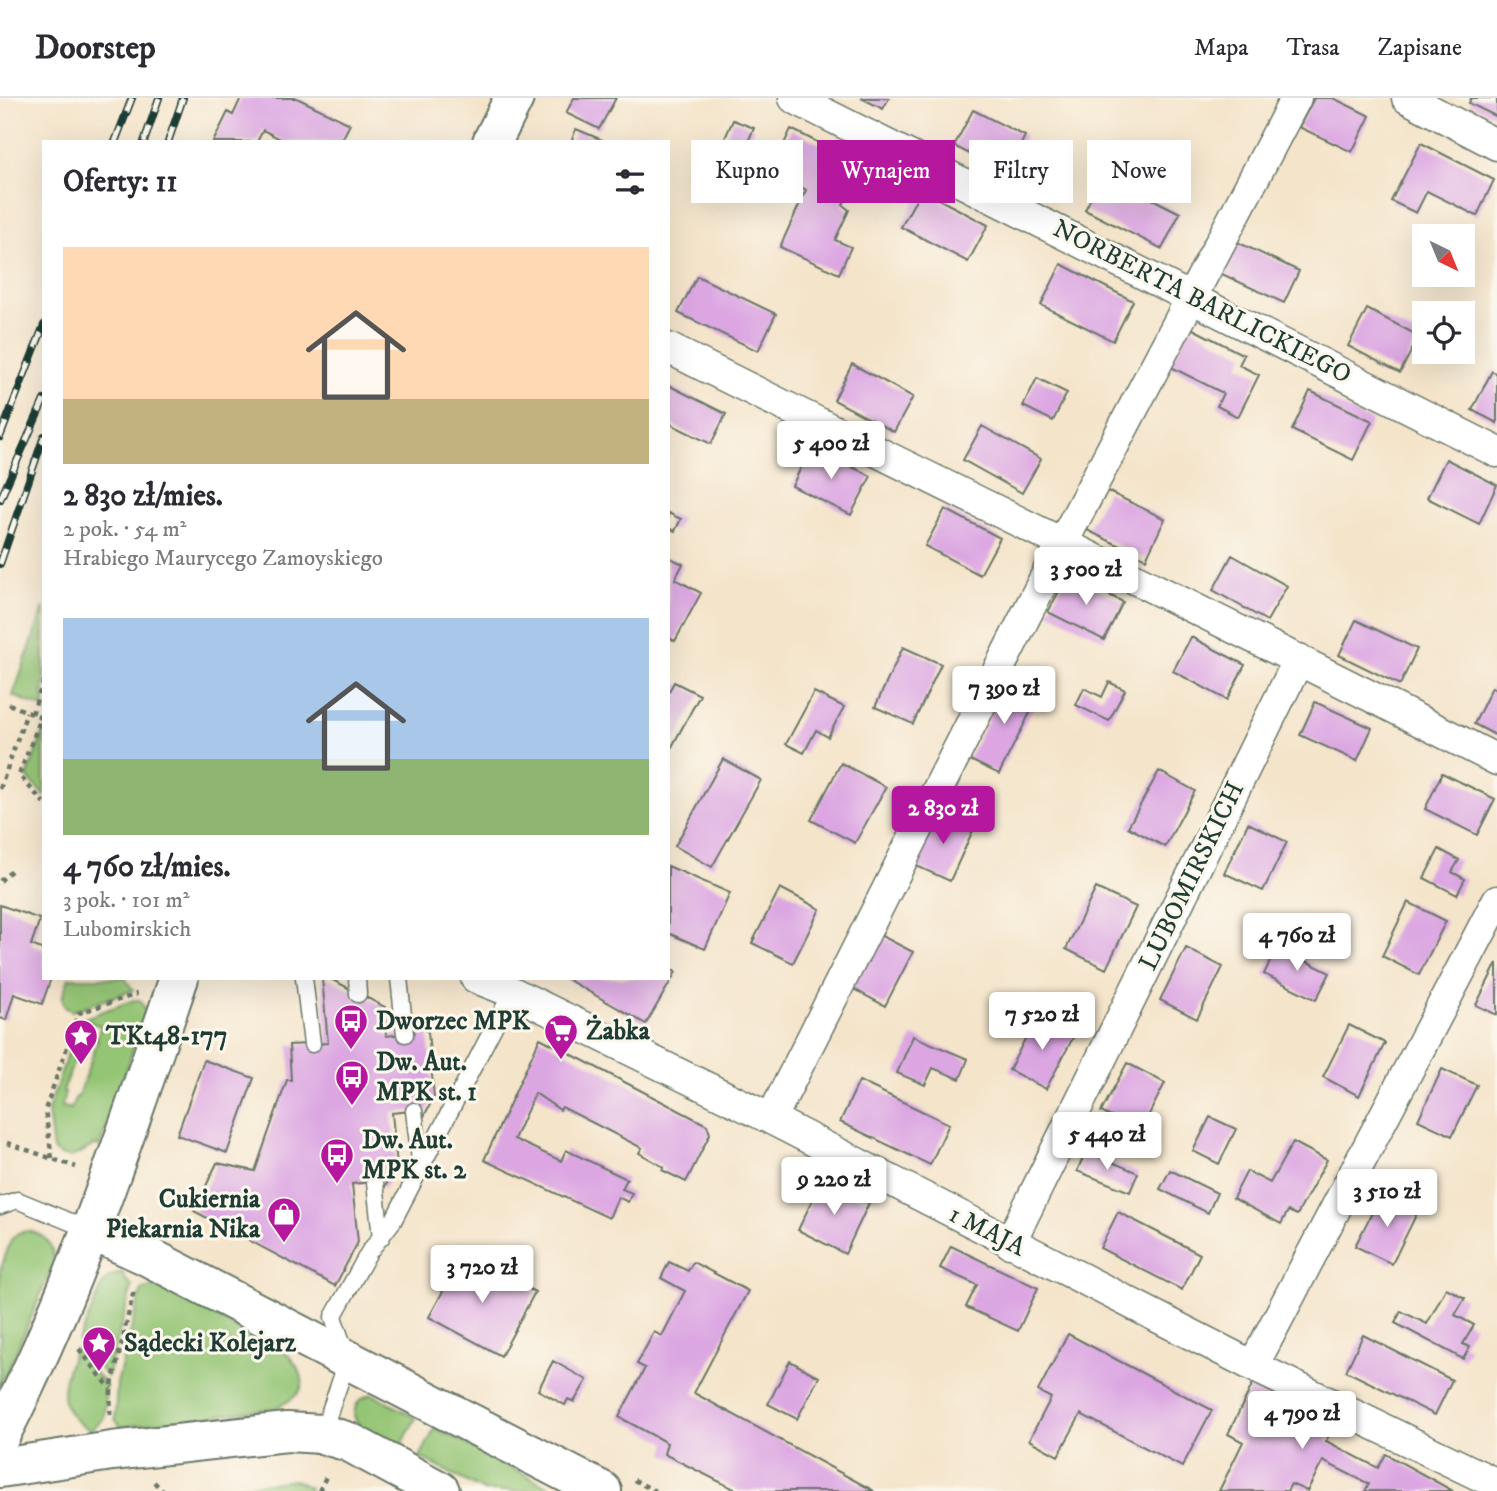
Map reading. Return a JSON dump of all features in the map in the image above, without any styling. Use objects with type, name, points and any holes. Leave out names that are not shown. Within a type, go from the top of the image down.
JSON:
[{"type":"street","points":[[493,140],[514,98]]},
{"type":"street","name":"NORBERTA BARLICKIEGO","points":[[794,98],[1192,296],[1497,452]]},
{"type":"street","points":[[771,1119],[1062,544],[1296,98]]},
{"type":"street","points":[[1407,98],[1497,145]]},
{"type":"street","points":[[670,349],[1299,659],[1497,760]]},
{"type":"street","name":"LUBOMIRSKICH","points":[[1010,1243],[1299,659]]},
{"type":"street","points":[[1253,1366],[1497,901]]},
{"type":"street","name":"1 MAJA","points":[[481,980],[512,992],[771,1119],[1253,1366],[1497,1483]]},
{"type":"street","points":[[0,1436],[29,1379],[92,1231],[162,985]]},
{"type":"street","points":[[92,1231],[147,1256],[602,1491]]},
{"type":"street","points":[[0,1468],[112,1451],[273,1433],[322,1434],[349,1442],[440,1491]]},
{"type":"lane","points":[[304,980],[312,1044]]},
{"type":"lane","points":[[399,980],[405,1034]]},
{"type":"lane","points":[[322,1434],[348,1359],[333,1317],[369,1252],[393,1221],[512,992]]},
{"type":"lane","points":[[414,1111],[421,1168]]},
{"type":"lane","points":[[375,1182],[381,1238]]},
{"type":"lane","points":[[0,1206],[17,1200],[92,1231]]},
{"type":"lane","points":[[340,1278],[345,1297]]},
{"type":"path","points":[[0,789],[42,685]]},
{"type":"path","points":[[9,704],[41,718],[19,775],[42,801]]},
{"type":"path","points":[[0,881],[14,868]]},
{"type":"path","points":[[52,1158],[45,1110],[79,1013],[162,985]]},
{"type":"path","points":[[7,1143],[80,1168]]},
{"type":"path","points":[[110,1421],[111,1389],[136,1285]]},
{"type":"path","points":[[70,1353],[74,1343],[111,1389]]},
{"type":"path","points":[[319,1491],[328,1473],[339,1479]]},
{"type":"green space","points":[[42,613],[42,707],[13,696]]},
{"type":"green space","points":[[42,736],[42,794],[27,777]]},
{"type":"green space","points":[[68,980],[126,980],[133,990],[72,1011],[65,1007],[62,998]]},
{"type":"green space","points":[[134,1000],[140,1000],[146,1011],[100,1146],[94,1145],[69,1157],[53,1150],[48,1111],[79,1020]],"holes":[[[90,1022],[101,1026],[78,1097],[71,1109],[61,1106],[65,1093],[63,1092],[83,1035]]]},
{"type":"green space","points":[[27,1231],[46,1240],[52,1250],[54,1262],[0,1387],[0,1271],[11,1240],[18,1233]]},
{"type":"green space","points":[[123,1272],[125,1279],[132,1286],[107,1377],[78,1341],[103,1284],[109,1277]]},
{"type":"green space","points":[[157,1286],[287,1354],[300,1371],[302,1386],[299,1392],[275,1408],[121,1427],[115,1419],[117,1383],[142,1289]]},
{"type":"green space","points":[[75,1349],[106,1386],[104,1418],[91,1430],[70,1414],[63,1395],[66,1373]]},
{"type":"green space","points":[[372,1394],[416,1418],[401,1446],[370,1433],[357,1423],[354,1416],[356,1406]]},
{"type":"green space","points":[[435,1428],[557,1491],[484,1491],[420,1457]]},
{"type":"green space","points":[[295,1480],[310,1488],[309,1491],[188,1491]]},
{"type":"building","points":[[241,98],[297,98],[350,124],[342,140],[282,140],[263,130],[258,140],[214,140],[228,112],[233,115]]},
{"type":"building","points":[[574,98],[616,98],[599,129],[566,113]]},
{"type":"building","points":[[861,98],[889,98],[883,109]]},
{"type":"building","points":[[1314,98],[1333,98],[1370,116],[1352,152],[1299,127]]},
{"type":"building","points":[[1471,98],[1497,98],[1497,117],[1469,103]]},
{"type":"building","points":[[973,110],[1025,136],[1023,140],[969,140],[969,154],[955,144]]},
{"type":"building","points":[[733,120],[754,128],[749,140],[724,140]]},
{"type":"building","points":[[576,129],[602,140],[572,140]]},
{"type":"building","points":[[791,129],[817,142],[817,203],[844,203],[849,210],[835,240],[851,247],[839,274],[780,247],[800,203],[803,203],[806,190],[803,188],[803,140],[786,140]]},
{"type":"building","points":[[1421,143],[1494,180],[1477,216],[1427,191],[1416,213],[1391,201]]},
{"type":"building","points":[[914,203],[946,203],[988,225],[968,262],[901,227]]},
{"type":"building","points":[[1088,203],[1160,203],[1180,213],[1162,249],[1085,210]]},
{"type":"building","points":[[1222,235],[1299,271],[1284,303],[1207,267]]},
{"type":"building","points":[[1061,264],[1133,301],[1113,341],[1041,305]]},
{"type":"building","points":[[697,276],[776,314],[758,351],[678,313]]},
{"type":"building","points":[[1367,309],[1412,332],[1412,350],[1400,373],[1348,346]]},
{"type":"building","points":[[1189,327],[1244,355],[1239,365],[1259,375],[1238,417],[1217,406],[1223,393],[1169,366]]},
{"type":"building","points":[[852,364],[913,397],[894,432],[834,400]]},
{"type":"building","points":[[1492,371],[1497,374],[1497,423],[1472,410]]},
{"type":"building","points":[[1037,378],[1067,393],[1053,421],[1023,406]]},
{"type":"building","points":[[670,386],[726,414],[711,444],[670,424]]},
{"type":"building","points":[[1310,391],[1372,421],[1353,460],[1292,430]]},
{"type":"building","points":[[982,426],[1041,459],[1022,493],[963,460]]},
{"type":"building","points":[[811,447],[871,476],[851,515],[792,486]]},
{"type":"building","points":[[1446,459],[1497,485],[1479,524],[1427,498]]},
{"type":"building","points":[[1107,491],[1165,519],[1146,559],[1087,530]]},
{"type":"building","points":[[945,509],[1000,538],[980,575],[925,546]]},
{"type":"building","points":[[670,514],[681,519],[675,531],[670,529]]},
{"type":"building","points":[[1232,555],[1287,586],[1267,621],[1213,590]]},
{"type":"building","points":[[670,558],[683,564],[675,579],[701,593],[675,641],[670,638]]},
{"type":"building","points":[[1068,574],[1123,602],[1104,640],[1048,612]]},
{"type":"building","points":[[1356,620],[1417,649],[1400,685],[1339,655]]},
{"type":"building","points":[[1191,637],[1245,665],[1227,700],[1173,671]]},
{"type":"building","points":[[903,647],[941,664],[913,724],[875,707]]},
{"type":"building","points":[[1009,678],[1040,693],[999,774],[968,759]]},
{"type":"building","points":[[674,682],[700,695],[670,750],[670,689]]},
{"type":"building","points":[[1109,682],[1125,690],[1109,721],[1076,705],[1084,688],[1102,697]]},
{"type":"building","points":[[1492,687],[1497,690],[1497,736],[1474,724]]},
{"type":"building","points":[[814,692],[844,707],[828,737],[816,730],[804,753],[786,744]]},
{"type":"building","points":[[1315,702],[1372,728],[1357,761],[1300,735]]},
{"type":"building","points":[[723,759],[761,780],[712,867],[675,846]]},
{"type":"building","points":[[841,763],[886,787],[855,843],[811,820]]},
{"type":"building","points":[[1159,771],[1195,791],[1165,847],[1128,827]]},
{"type":"building","points":[[1442,773],[1495,799],[1477,835],[1425,809]]},
{"type":"building","points":[[937,811],[974,828],[950,881],[912,864]]},
{"type":"building","points":[[1248,823],[1287,842],[1263,891],[1224,873]]},
{"type":"building","points":[[1439,849],[1459,860],[1452,872],[1465,879],[1457,895],[1424,878]]},
{"type":"building","points":[[670,867],[730,893],[705,949],[670,934]]},
{"type":"building","points":[[780,888],[820,909],[793,963],[752,943]]},
{"type":"building","points":[[1096,888],[1136,907],[1106,969],[1066,949]]},
{"type":"building","points":[[1408,902],[1446,921],[1419,975],[1382,956]]},
{"type":"building","points":[[0,905],[40,919],[31,945],[42,949],[42,980],[50,980],[42,1004],[14,994],[6,1020],[0,1018]]},
{"type":"building","points":[[874,932],[913,952],[885,1006],[846,985]]},
{"type":"building","points":[[1277,947],[1330,973],[1316,1000],[1264,974]]},
{"type":"building","points":[[1186,948],[1223,967],[1197,1019],[1160,1000]]},
{"type":"building","points":[[1497,963],[1497,1015],[1476,1005]]},
{"type":"building","points":[[670,969],[676,972],[646,1024],[569,980],[670,980]]},
{"type":"building","points":[[322,980],[333,980],[385,1007],[386,1036],[414,1033],[413,1023],[428,1032],[434,1097],[422,1120],[420,1110],[392,1113],[397,1166],[383,1190],[382,1181],[352,1184],[358,1242],[335,1286],[194,1211],[217,1163],[255,1171],[287,1080],[291,1080],[289,1045],[328,1043]]},
{"type":"building","points":[[1038,1014],[1075,1034],[1046,1089],[1009,1070]]},
{"type":"building","points":[[1349,1025],[1385,1043],[1359,1096],[1323,1077]]},
{"type":"building","points":[[913,1036],[968,1059],[960,1079],[933,1068],[925,1085],[897,1073]]},
{"type":"building","points":[[540,1038],[707,1125],[710,1134],[686,1182],[662,1170],[664,1167],[639,1153],[642,1148],[562,1107],[560,1110],[535,1093],[514,1139],[561,1161],[566,1150],[627,1179],[622,1189],[632,1193],[628,1202],[618,1197],[609,1218],[484,1160]]},
{"type":"building","points":[[204,1060],[254,1078],[227,1153],[177,1135]]},
{"type":"building","points":[[1127,1063],[1165,1083],[1140,1132],[1101,1112]]},
{"type":"building","points":[[1442,1069],[1477,1085],[1452,1136],[1418,1120]]},
{"type":"building","points":[[859,1081],[949,1124],[930,1165],[840,1122]]},
{"type":"building","points":[[1210,1117],[1236,1129],[1219,1164],[1193,1151]]},
{"type":"building","points":[[1293,1142],[1327,1160],[1297,1215],[1288,1211],[1281,1224],[1233,1198],[1247,1171],[1270,1183]]},
{"type":"building","points":[[1086,1151],[1138,1173],[1130,1192],[1077,1171]]},
{"type":"building","points":[[1170,1170],[1217,1193],[1208,1213],[1160,1189]]},
{"type":"building","points":[[822,1180],[869,1203],[845,1254],[798,1230]]},
{"type":"building","points":[[1382,1193],[1418,1211],[1392,1264],[1355,1246]]},
{"type":"building","points":[[1118,1212],[1200,1254],[1182,1290],[1100,1248]]},
{"type":"building","points":[[951,1246],[1038,1288],[1018,1331],[966,1307],[977,1285],[940,1268]]},
{"type":"building","points":[[463,1254],[535,1292],[501,1356],[429,1317]]},
{"type":"building","points":[[669,1262],[688,1271],[693,1262],[748,1291],[694,1393],[874,1491],[738,1491],[664,1454],[667,1443],[619,1417],[645,1368],[637,1364],[654,1332],[662,1336],[685,1291],[661,1278]]},
{"type":"building","points":[[1446,1288],[1465,1298],[1455,1315],[1474,1325],[1463,1344],[1470,1347],[1463,1359],[1395,1323],[1401,1311],[1427,1324]]},
{"type":"building","points":[[1068,1334],[1212,1410],[1182,1467],[1081,1414],[1058,1456],[1029,1440],[1051,1398],[1038,1391]]},
{"type":"building","points":[[1363,1335],[1452,1380],[1435,1415],[1346,1371]]},
{"type":"building","points":[[553,1361],[587,1380],[574,1402],[568,1399],[565,1405],[538,1390]]},
{"type":"building","points":[[790,1361],[819,1377],[797,1419],[768,1404]]},
{"type":"building","points":[[1253,1383],[1335,1423],[1326,1441],[1378,1468],[1386,1454],[1453,1491],[1365,1491],[1369,1484],[1323,1461],[1307,1491],[1291,1484],[1287,1491],[1219,1491],[1243,1442],[1228,1434]]},
{"type":"railway","points":[[116,140],[132,98]]},
{"type":"railway","points":[[145,140],[159,98]]},
{"type":"railway","points":[[169,140],[183,98]]},
{"type":"railway","points":[[0,437],[42,330]]},
{"type":"railway","points":[[0,500],[42,405]]},
{"type":"railway","points":[[0,564],[42,442]]},
{"type":"place","name":"Dworzec MPK","points":[[351,1051]]},
{"type":"place","name":"Żabka","points":[[561,1061]]},
{"type":"place","name":"TKt48-177","points":[[81,1066]]},
{"type":"place","name":"Dw. Aut. MPK st. 1","points":[[352,1107]]},
{"type":"place","name":"Dw. Aut. MPK st. 2","points":[[337,1185]]},
{"type":"place","name":"Cukiernia Piekarnia Nika","points":[[284,1244]]},
{"type":"place","name":"Sądecki Kolejarz","points":[[99,1373]]}]
